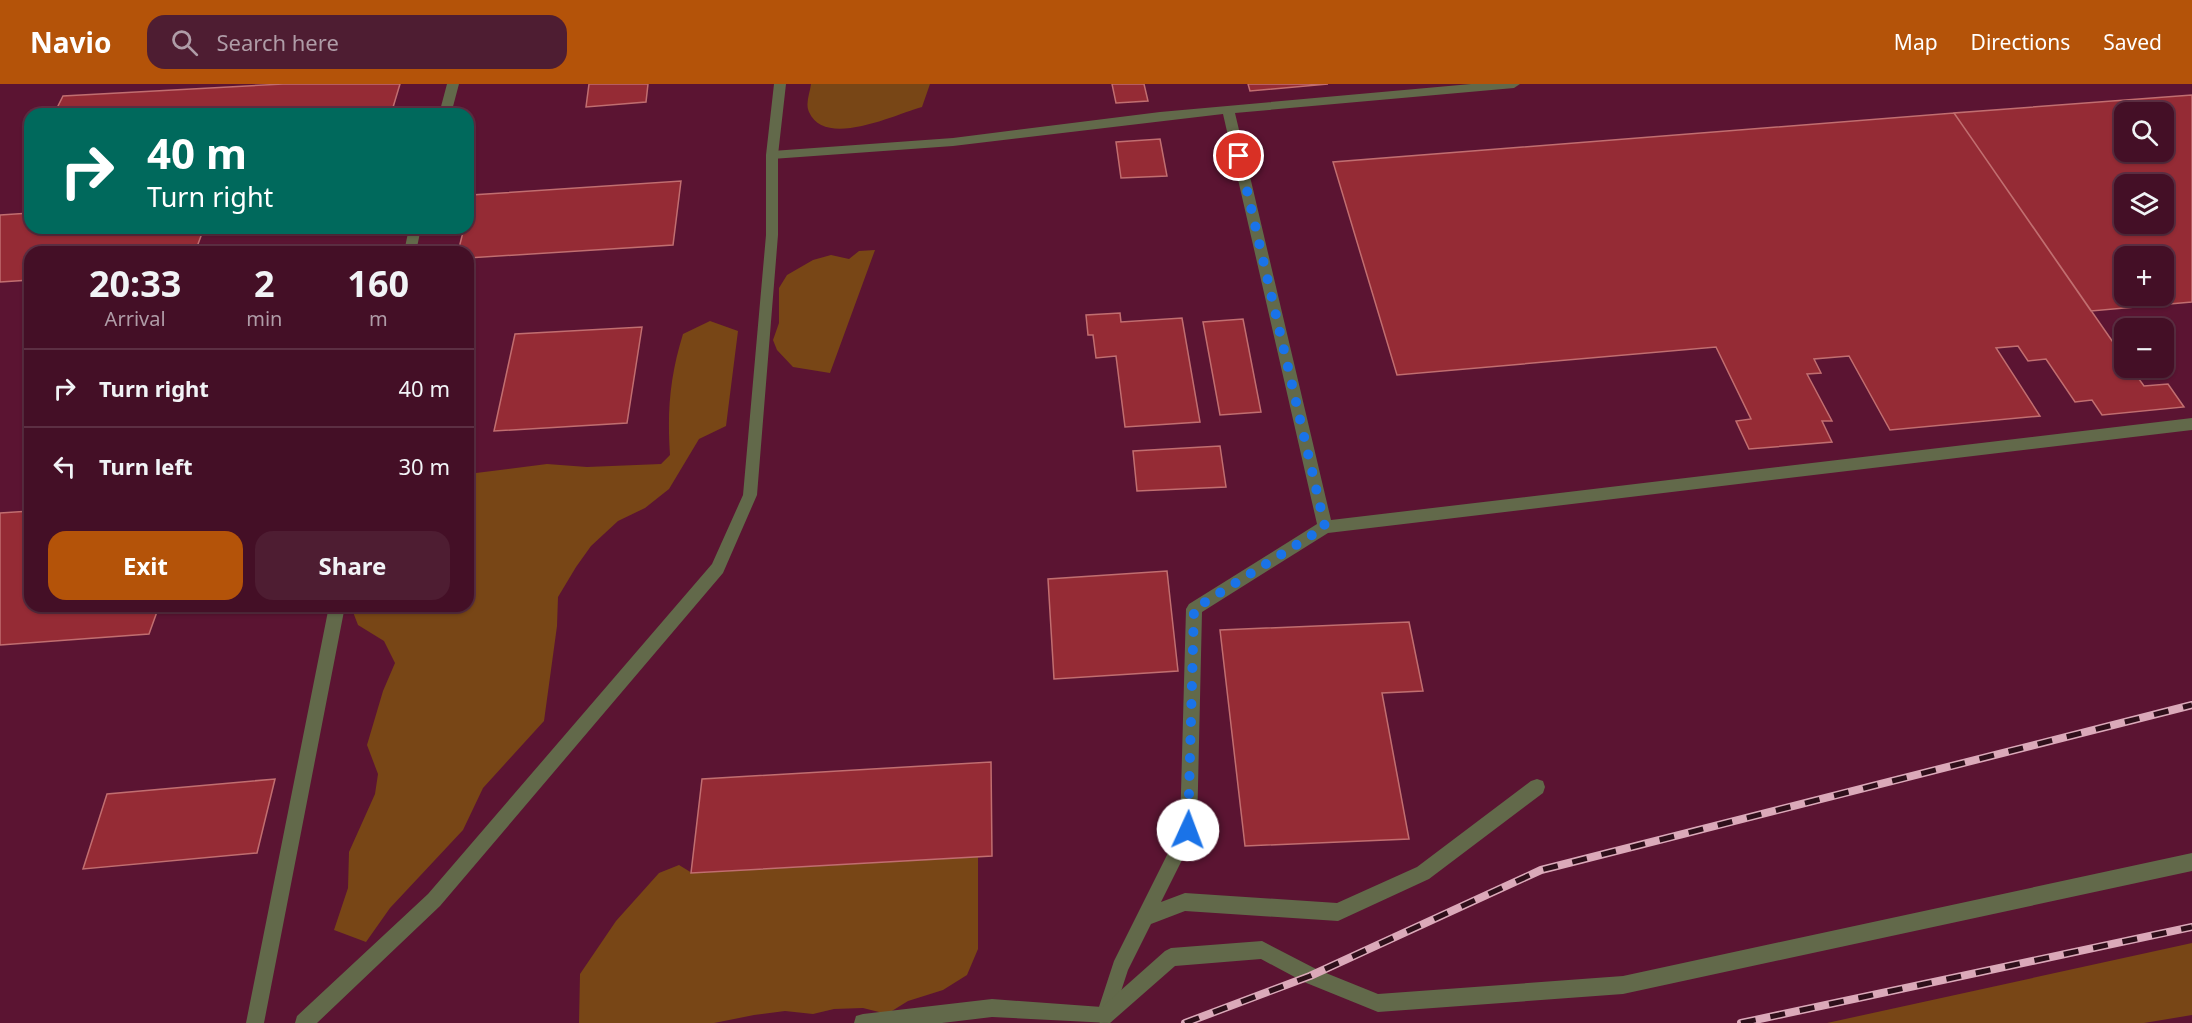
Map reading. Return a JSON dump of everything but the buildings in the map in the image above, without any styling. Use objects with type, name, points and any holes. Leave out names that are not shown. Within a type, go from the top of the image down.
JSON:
[{"type":"street","points":[[447,108],[453,84]]},
{"type":"street","points":[[304,1023],[434,900],[718,568],[750,495],[772,235],[772,155],[780,84]]},
{"type":"street","points":[[772,155],[953,142],[1228,110],[1514,84]]},
{"type":"street","points":[[1228,110],[1325,527]]},
{"type":"street","points":[[1105,1020],[1120,968],[1188,830],[1194,609],[1325,527],[2192,424]]},
{"type":"street","points":[[255,1023],[336,612]]},
{"type":"street","points":[[1146,917],[1185,902],[1338,912],[1423,873],[1538,787]]},
{"type":"street","points":[[863,1023],[992,1008],[1105,1020],[1171,957],[1262,950],[1310,976],[1378,1004],[1623,985],[2192,862]]},
{"type":"shaded area","points":[[811,84],[930,84],[922,107],[845,129],[830,128],[817,123],[808,109]]},
{"type":"shaded area","points":[[875,250],[830,373],[793,367],[777,350],[773,340],[779,323],[779,288],[787,275],[813,260],[831,255],[849,259],[859,251]]},
{"type":"shaded area","points":[[710,321],[738,331],[726,426],[699,439],[669,489],[645,508],[618,521],[591,546],[576,567],[558,597],[557,626],[544,721],[483,788],[463,830],[390,908],[366,942],[334,930],[348,888],[349,852],[375,794],[378,774],[367,745],[383,691],[395,663],[384,641],[358,625],[353,612],[474,612],[474,473],[547,464],[587,467],[661,464],[670,455],[671,394],[675,364],[683,334]]},
{"type":"shaded area","points":[[978,857],[978,949],[967,975],[943,990],[908,1001],[887,1014],[863,1008],[834,1009],[813,1014],[785,1011],[714,1023],[579,1023],[580,974],[616,921],[659,873],[679,865],[692,873]]},
{"type":"shaded area","points":[[2192,943],[2192,1015],[2144,1023],[1827,1023]]},
{"type":"railway","points":[[1185,1023],[1310,976],[1541,870],[2192,705]]},
{"type":"railway","points":[[1741,1023],[2192,927]]},
{"type":"route","points":[[1188,830],[1194,609],[1325,527],[1239,156]]}]
